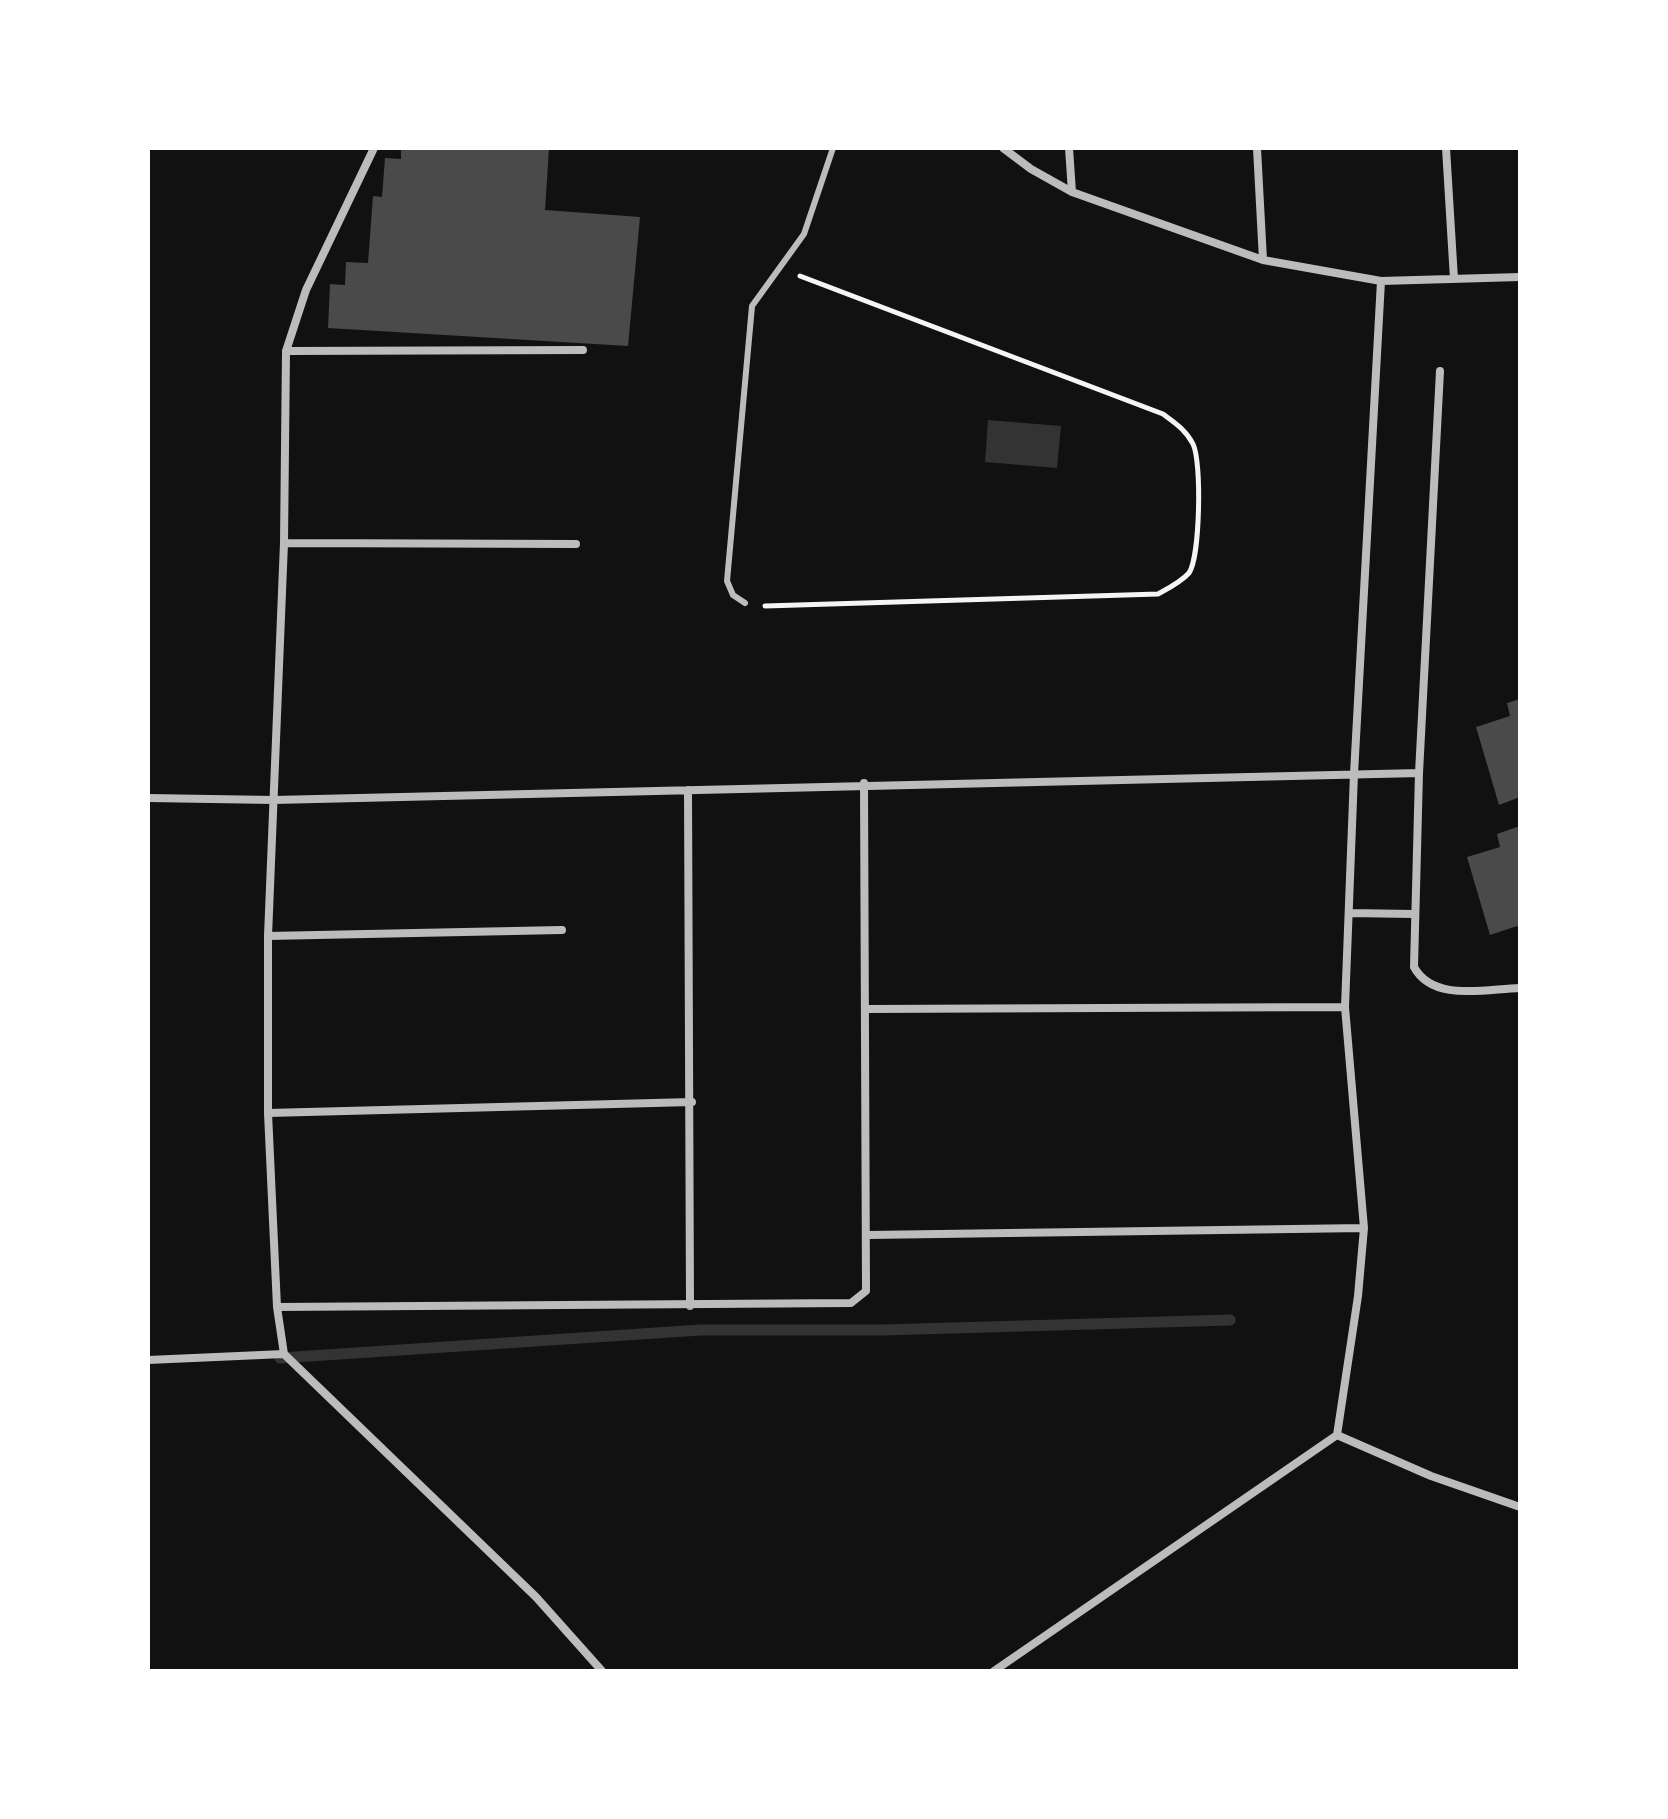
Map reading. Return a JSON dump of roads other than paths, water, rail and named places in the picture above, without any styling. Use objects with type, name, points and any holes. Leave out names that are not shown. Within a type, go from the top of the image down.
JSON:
[{"type":"street","points":[[374,148],[306,290],[286,351],[284,543],[268,936],[268,1113],[277,1307],[284,1354],[536,1597],[602,1671]]},
{"type":"street","points":[[1003,148],[1031,169],[1072,192],[1263,260],[1381,281],[1520,277]]},
{"type":"street","points":[[1069,148],[1072,192]]},
{"type":"street","points":[[1257,148],[1263,260]]},
{"type":"street","points":[[1446,148],[1454,279]]},
{"type":"street","points":[[994,1671],[1337,1435],[1358,1296],[1364,1228],[1345,1007],[1354,774],[1381,281]]},
{"type":"street","points":[[286,351],[583,350]]},
{"type":"street","points":[[1440,371],[1419,773],[1414,967],[1422,981],[1437,989],[1520,988]]},
{"type":"street","points":[[284,543],[576,544]]},
{"type":"street","points":[[148,798],[274,800],[864,783],[1419,773]]},
{"type":"street","points":[[277,1307],[851,1303],[866,1291],[864,783]]},
{"type":"street","points":[[688,790],[692,1102],[690,1306]]},
{"type":"street","points":[[1349,913],[1413,914]]},
{"type":"street","points":[[268,936],[562,930]]},
{"type":"street","points":[[867,1009],[1345,1007]]},
{"type":"street","points":[[268,1113],[692,1102]]},
{"type":"street","points":[[868,1235],[1364,1228]]},
{"type":"street","points":[[148,1360],[284,1354]]},
{"type":"street","points":[[1337,1435],[1431,1476],[1520,1507]]},
{"type":"lane","points":[[745,603],[733,595],[727,581],[752,306],[804,234],[833,148]]},
{"type":"waterway","points":[[280,1358],[701,1330],[883,1330],[1230,1320]]}]
